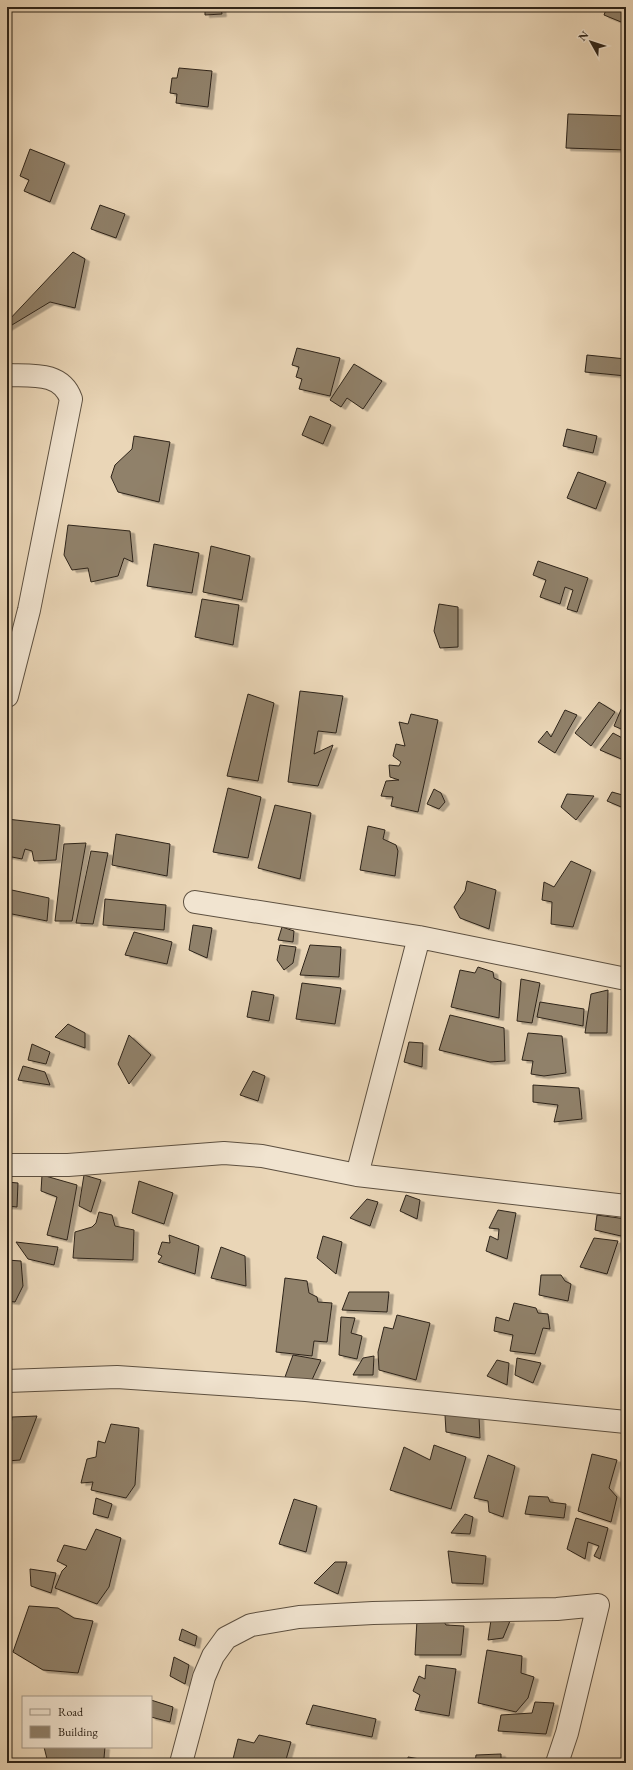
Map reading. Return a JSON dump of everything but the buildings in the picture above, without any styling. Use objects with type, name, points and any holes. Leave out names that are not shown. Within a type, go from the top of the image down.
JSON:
[{"type":"street","points":[[7,375],[51,378],[63,384],[71,399],[29,610],[7,696]]},
{"type":"street","points":[[195,902],[419,937],[626,979]]},
{"type":"street","points":[[357,1175],[419,937]]},
{"type":"street","points":[[7,1165],[68,1165],[224,1153],[262,1156],[357,1175],[626,1206]]},
{"type":"street","points":[[7,1381],[117,1377],[198,1382],[314,1390],[626,1422]]},
{"type":"street","points":[[181,1763],[204,1677],[213,1656],[226,1638],[251,1625],[299,1618],[373,1613],[557,1609],[598,1605],[567,1733],[557,1763]]}]
